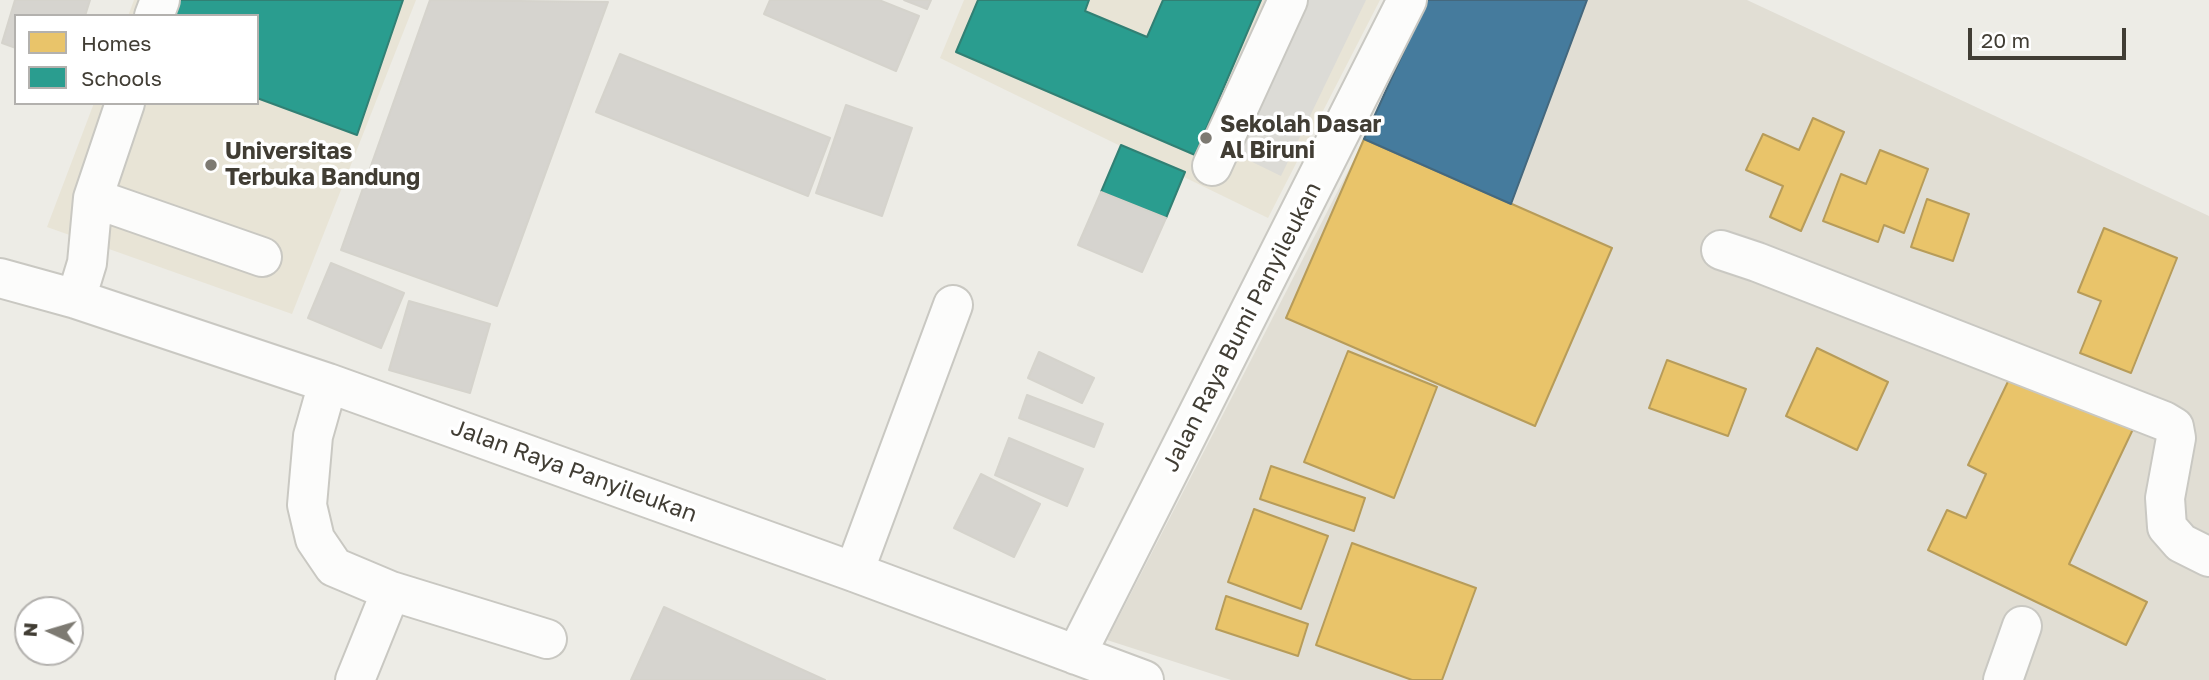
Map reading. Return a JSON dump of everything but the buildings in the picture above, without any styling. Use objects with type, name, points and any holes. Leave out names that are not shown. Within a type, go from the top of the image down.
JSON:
[{"type":"street","points":[[1212,166],[1288,0]]},
{"type":"street","name":"Jalan Raya Bumi Panyileukan","points":[[1076,654],[1407,0]]},
{"type":"street","points":[[76,299],[87,263],[93,198],[124,105]]},
{"type":"street","points":[[93,198],[262,257]]},
{"type":"street","points":[[1721,250],[2175,427],[2176,438],[2165,498],[2167,527],[2181,543],[2209,557]]},
{"type":"street","name":"Jalan Raya Panyileukan","points":[[0,278],[76,299],[328,383],[854,572],[1144,680]]},
{"type":"street","points":[[854,572],[953,304]]},
{"type":"street","points":[[328,383],[313,436],[307,505],[315,539],[334,567],[391,591],[547,639]]},
{"type":"street","points":[[355,680],[391,591]]},
{"type":"street","points":[[2003,680],[2022,626]]},
{"type":"shaded area","name":"Universitas Terbuka Bandung","points":[[134,0],[416,0],[292,314],[47,227],[93,105],[259,105],[259,14],[129,14]]},
{"type":"shaded area","name":"Sekolah Dasar Al Biruni","points":[[964,0],[1380,0],[1268,218],[940,58]]},
{"type":"shaded area","name":"Sekolah Dasar Al Biruni","points":[[1273,0],[1366,0],[1281,176],[1205,139]]},
{"type":"shaded area","points":[[1436,0],[1747,0],[2209,216],[2209,680],[1231,680],[1107,640]]},
{"type":"place","name":"Sekolah Dasar Al Biruni","points":[[1206,138]]},
{"type":"place","name":"Universitas Terbuka Bandung","points":[[211,165]]}]
